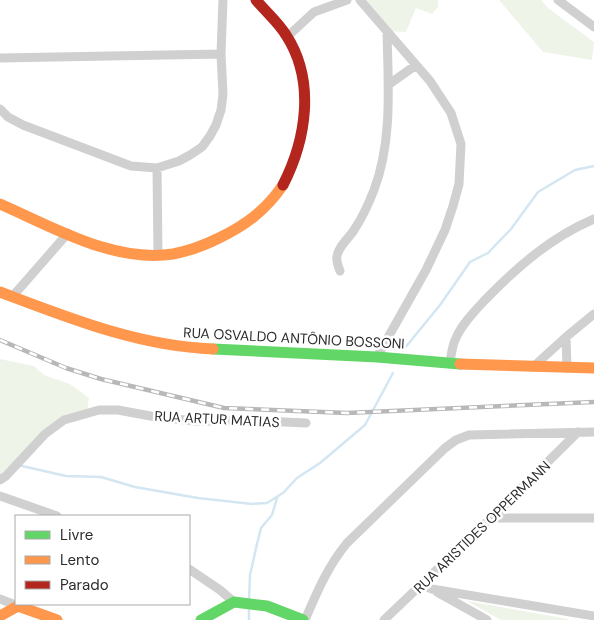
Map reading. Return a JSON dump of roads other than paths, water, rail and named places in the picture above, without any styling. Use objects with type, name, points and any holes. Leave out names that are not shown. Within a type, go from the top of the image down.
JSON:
[{"type":"street","points":[[0,109],[8,117],[23,125],[132,166],[157,168],[179,161],[202,146],[216,125],[221,110],[223,94],[221,54],[223,0]]},
{"type":"street","points":[[0,204],[106,248],[158,255],[182,253],[199,248],[250,220],[268,206],[293,168],[303,129],[304,106],[301,71],[288,36],[256,0]]},
{"type":"street","points":[[288,36],[314,12],[347,0]]},
{"type":"street","points":[[360,0],[430,81],[453,118],[462,144],[454,206],[445,230],[426,270],[377,357]]},
{"type":"street","points":[[558,0],[594,27]]},
{"type":"street","points":[[340,270],[336,258],[337,254],[354,230],[363,213],[380,170],[385,141],[388,85],[387,31]]},
{"type":"street","points":[[0,58],[221,54]]},
{"type":"street","points":[[388,85],[416,65]]},
{"type":"street","points":[[157,168],[158,255]]},
{"type":"street","points":[[450,364],[455,338],[469,317],[494,290],[554,239],[576,226],[594,219]]},
{"type":"street","points":[[12,296],[68,233]]},
{"type":"street","name":"RUA OSVALDO ANTÔNIO BOSSONI","points":[[0,292],[82,323],[122,335],[188,348],[377,357],[450,364],[594,368]]},
{"type":"street","points":[[533,367],[566,336],[594,314]]},
{"type":"street","points":[[566,336],[567,368]]},
{"type":"street","name":"RUA ARTUR MATIAS","points":[[0,480],[45,434],[64,420],[100,410],[118,410],[156,417],[195,420],[263,420],[306,423]]},
{"type":"street","name":"RUA ARISTIDES OPPERMANN","points":[[384,620],[578,432]]},
{"type":"street","points":[[190,570],[239,602],[263,606],[304,620],[323,578],[347,543],[445,448],[456,440],[469,435],[594,432]]},
{"type":"street","points":[[0,496],[54,515]]},
{"type":"street","points":[[491,518],[594,518]]},
{"type":"street","points":[[422,585],[487,620]]},
{"type":"street","points":[[432,589],[577,617],[594,616]]},
{"type":"street","points":[[0,599],[15,605]]},
{"type":"street","points":[[201,620],[239,602]]},
{"type":"street","points":[[0,616],[18,606],[56,620]]},
{"type":"waterway","points":[[404,349],[440,305],[470,262],[488,253],[511,229],[538,192],[575,170],[594,166]]},
{"type":"waterway","points":[[22,466],[66,476],[101,477],[135,487],[198,498],[252,504],[267,503],[283,493],[297,478],[320,463],[365,425],[393,373]]},
{"type":"waterway","points":[[249,601],[250,575],[261,528],[272,515],[277,498]]},
{"type":"waterway","points":[[249,609],[249,620]]},
{"type":"railway","points":[[0,340],[66,368],[101,379],[224,408],[347,413],[594,402]]}]
